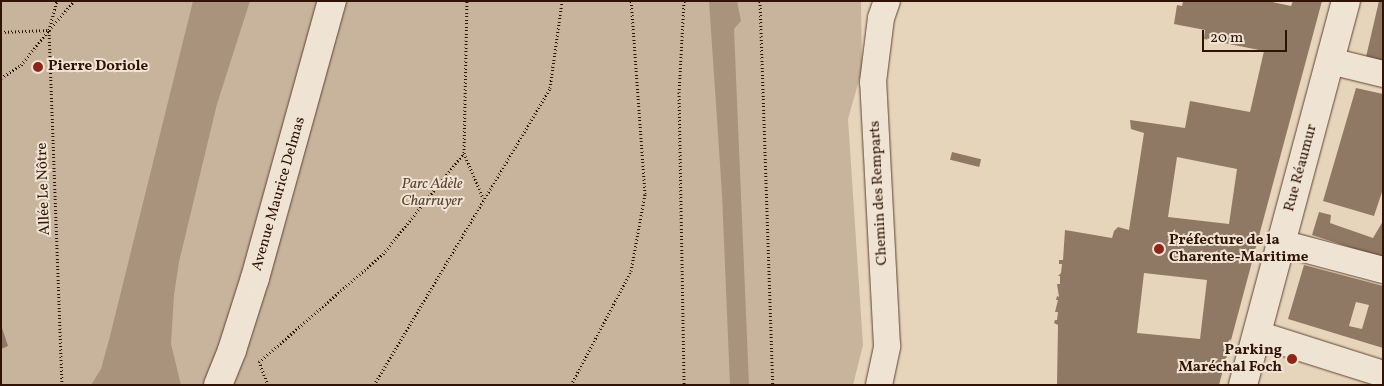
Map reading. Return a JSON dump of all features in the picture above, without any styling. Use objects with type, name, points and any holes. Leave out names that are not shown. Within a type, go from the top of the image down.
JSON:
[{"type":"street","name":"Avenue Maurice Delmas","points":[[218,385],[256,278],[332,1]]},
{"type":"street","name":"Chemin des Remparts","points":[[879,385],[887,346],[873,82],[881,18],[887,1]]},
{"type":"street","name":"Rue Réaumur","points":[[1243,385],[1346,1]]},
{"type":"street","points":[[1330,61],[1383,74]]},
{"type":"street","points":[[1281,243],[1383,270]]},
{"type":"street","points":[[1257,334],[1383,374]]},
{"type":"path","points":[[49,30],[57,1]]},
{"type":"path","points":[[1,78],[22,65],[74,1]]},
{"type":"path","points":[[467,1],[464,153],[483,199]]},
{"type":"path","points":[[374,385],[550,88],[562,1]]},
{"type":"path","points":[[571,385],[631,271],[645,194],[631,1]]},
{"type":"path","points":[[684,1],[679,92],[684,385]]},
{"type":"path","points":[[760,1],[773,385]]},
{"type":"path","points":[[1,32],[49,30]]},
{"type":"path","name":"Allée Le Nôtre","points":[[49,30],[62,385]]},
{"type":"path","points":[[268,385],[259,362],[383,254],[464,153]]},
{"type":"green space","name":"Parc Adèle Charruyer","points":[[1,1],[861,1],[862,70],[848,119],[863,345],[853,385],[1,385]]},
{"type":"shaded area","points":[[193,1],[250,1],[217,104],[179,262],[174,295],[171,344],[181,385],[91,385],[101,369],[110,336]]},
{"type":"shaded area","points":[[709,1],[737,1],[741,21],[734,29],[749,385],[730,385],[722,194]]},
{"type":"building","name":"Préfecture de la Charente-Maritime","points":[[1183,1],[1268,1],[1291,6],[1293,1],[1322,1],[1219,385],[1057,385],[1058,325],[1054,323],[1057,320],[1058,312],[1055,312],[1057,296],[1059,297],[1057,284],[1060,284],[1060,276],[1058,276],[1061,273],[1062,264],[1059,264],[1059,260],[1063,260],[1065,230],[1112,238],[1114,231],[1118,227],[1129,230],[1144,133],[1131,129],[1130,120],[1185,128],[1190,101],[1250,112],[1264,51],[1204,39],[1205,30],[1174,24],[1177,5],[1182,6]],"holes":[[[1177,157],[1237,169],[1229,224],[1168,217]],[[1144,273],[1207,280],[1200,339],[1137,333]]]},
{"type":"building","points":[[1379,1],[1383,1],[1383,62],[1366,57]]},
{"type":"building","points":[[1356,88],[1383,94],[1383,189],[1374,216],[1323,201]]},
{"type":"building","points":[[952,152],[981,159],[979,167],[950,160]]},
{"type":"building","points":[[1319,212],[1331,215],[1330,223],[1373,238],[1383,221],[1383,258],[1312,235]]},
{"type":"building","points":[[1304,265],[1383,286],[1383,348],[1288,319]],"holes":[[[1356,302],[1369,305],[1362,329],[1349,326]]]},
{"type":"building","points":[[1,329],[8,346],[1,349]]},
{"type":"place","name":"Pierre Doriole","points":[[38,67]]},
{"type":"place","name":"Préfecture de la Charente-Maritime","points":[[1159,249]]},
{"type":"place","name":"Parking Maréchal Foch","points":[[1292,359]]}]
